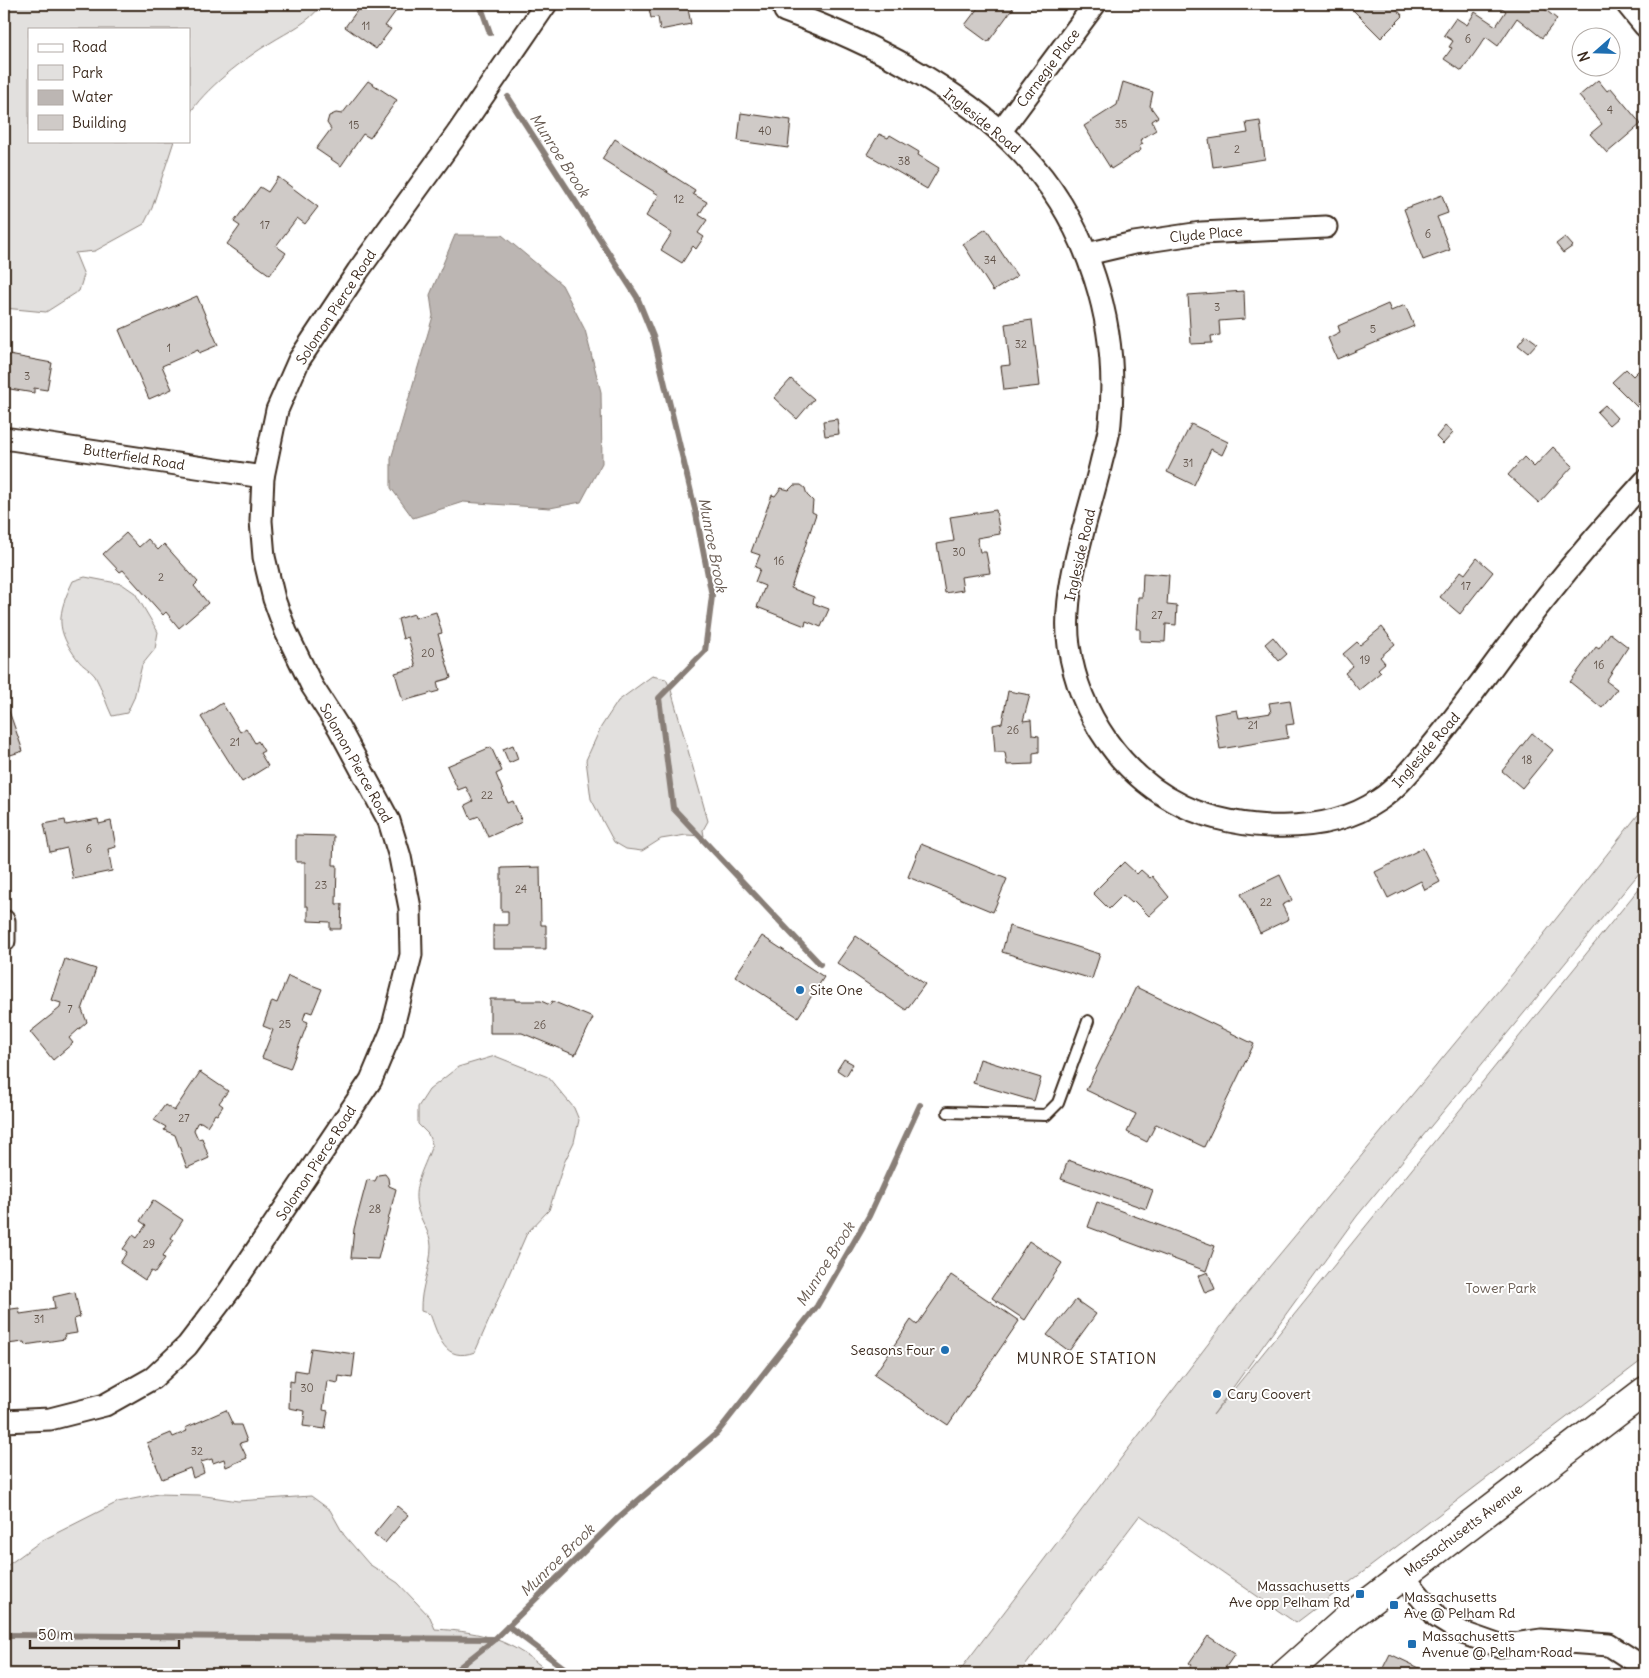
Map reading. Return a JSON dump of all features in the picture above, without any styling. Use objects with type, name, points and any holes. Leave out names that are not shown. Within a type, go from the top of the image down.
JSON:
[{"type":"main road","name":"Massachusetts Avenue","points":[[1285,1674],[1348,1618],[1645,1391]]},
{"type":"street","name":"Solomon Pierce Road","points":[[4,1421],[50,1419],[105,1405],[153,1378],[187,1346],[235,1284],[371,1080],[392,1030],[412,955],[410,908],[400,857],[389,821],[343,736],[312,686],[286,632],[274,599],[264,557],[261,530],[263,477],[277,410],[299,360],[358,271],[457,134],[546,4]]},
{"type":"street","name":"Carnegie Place","points":[[1000,132],[1077,31],[1095,4]]},
{"type":"street","points":[[1627,4],[1645,26]]},
{"type":"street","name":"Ingleside Road","points":[[785,11],[826,26],[896,60],[954,96],[1000,132],[1023,153],[1050,188],[1072,223],[1087,254],[1106,314],[1111,371],[1110,424],[1070,584],[1067,614],[1069,644],[1075,675],[1083,699],[1098,729],[1137,777],[1156,791],[1194,811],[1258,825],[1289,827],[1321,824],[1351,815],[1379,801],[1403,779],[1450,724],[1544,599],[1596,534],[1645,481]]},
{"type":"street","name":"Clyde Place","points":[[1087,254],[1134,243],[1201,233],[1326,227]]},
{"type":"street","name":"Butterfield Road","points":[[4,438],[263,477]]},
{"type":"street","points":[[4,921],[4,941]]},
{"type":"street","points":[[1403,1576],[1437,1617],[1463,1634],[1500,1646],[1541,1640],[1609,1645],[1645,1668]]},
{"type":"lane","points":[[948,1112],[1046,1115],[1058,1103],[1088,1021]]},
{"type":"green space","points":[[4,4],[322,4],[305,22],[260,49],[225,75],[204,95],[190,113],[190,28],[28,28],[28,142],[174,142],[152,208],[144,224],[95,251],[75,253],[84,275],[79,291],[46,312],[4,308]]},
{"type":"green space","points":[[85,577],[122,584],[135,593],[158,632],[155,649],[142,665],[134,698],[127,713],[112,716],[95,676],[78,660],[65,640],[62,631],[61,613],[73,581]]},
{"type":"green space","points":[[652,676],[666,679],[671,690],[708,821],[703,830],[704,836],[686,835],[661,839],[642,851],[626,849],[614,842],[591,799],[586,760],[601,727],[618,701]]},
{"type":"green space","name":"Tower Park","points":[[1645,806],[1645,866],[1357,1216],[1213,1415],[1645,881],[1645,1358],[1296,1623],[1140,1515],[1019,1674],[957,1674],[1240,1302],[1514,972]]},
{"type":"green space","points":[[495,1056],[548,1077],[574,1108],[579,1120],[574,1142],[564,1163],[549,1210],[527,1233],[475,1352],[456,1354],[444,1346],[430,1314],[421,1311],[422,1294],[431,1246],[429,1236],[418,1211],[416,1190],[432,1144],[428,1134],[418,1124],[418,1107],[429,1090],[458,1067]]},
{"type":"green space","points":[[158,1494],[199,1495],[238,1501],[311,1496],[330,1510],[344,1535],[369,1564],[398,1583],[430,1617],[435,1629],[453,1630],[497,1640],[523,1653],[551,1674],[4,1674],[4,1568],[41,1541],[118,1502]]},
{"type":"water","points":[[455,235],[502,235],[562,285],[585,330],[601,392],[602,463],[581,502],[550,508],[463,502],[413,518],[391,488],[391,459],[433,316],[430,295]]},
{"type":"building","points":[[362,4],[401,4],[385,26],[391,29],[376,49],[345,27]]},
{"type":"building","points":[[648,4],[687,4],[691,24],[660,30],[658,17],[651,18]]},
{"type":"building","points":[[981,4],[1016,4],[988,42],[965,25]]},
{"type":"building","points":[[1347,4],[1392,4],[1403,16],[1381,38]]},
{"type":"building","points":[[1496,4],[1538,4],[1557,19],[1542,38],[1517,18],[1498,46],[1486,37],[1462,71],[1444,59],[1452,48],[1449,47],[1453,41],[1444,35],[1456,18],[1467,25],[1475,12],[1496,26],[1506,11]]},
{"type":"building","points":[[1598,80],[1607,91],[1611,88],[1641,124],[1607,153],[1590,134],[1602,124],[1579,96]]},
{"type":"building","points":[[368,81],[397,100],[370,138],[363,134],[341,166],[316,149],[331,129],[327,123],[329,116],[336,113],[342,114]]},
{"type":"building","points":[[1123,82],[1153,92],[1150,106],[1158,117],[1152,121],[1156,130],[1140,140],[1143,144],[1139,146],[1141,150],[1111,169],[1084,126],[1117,105]]},
{"type":"building","points":[[741,113],[791,120],[788,148],[738,141]]},
{"type":"building","points":[[1260,121],[1265,159],[1213,167],[1209,139],[1248,133],[1246,123]]},
{"type":"building","points":[[879,134],[888,138],[890,135],[919,152],[918,155],[939,168],[927,189],[867,154]]},
{"type":"building","points":[[615,139],[695,190],[693,194],[707,202],[699,215],[707,220],[698,233],[704,237],[696,249],[693,246],[682,263],[661,250],[672,233],[646,216],[659,195],[602,159]]},
{"type":"building","points":[[278,177],[318,207],[305,224],[297,218],[276,246],[286,253],[270,275],[227,244],[240,226],[234,222],[260,187],[268,192]]},
{"type":"building","points":[[1442,195],[1448,213],[1437,217],[1450,250],[1423,260],[1404,209]]},
{"type":"building","points":[[986,229],[1017,276],[993,291],[963,244]]},
{"type":"building","points":[[1565,237],[1573,246],[1563,253],[1556,244]]},
{"type":"building","points":[[1244,291],[1245,319],[1219,321],[1220,335],[1211,336],[1212,343],[1191,344],[1188,295]]},
{"type":"building","points":[[197,296],[218,345],[199,353],[198,350],[162,366],[172,389],[149,399],[119,330]]},
{"type":"building","points":[[1388,304],[1391,311],[1405,305],[1414,326],[1337,359],[1328,338],[1340,332],[1338,326]]},
{"type":"building","points":[[1032,320],[1040,386],[1004,390],[1001,366],[1010,365],[1005,324]]},
{"type":"building","points":[[1526,335],[1537,343],[1528,353],[1518,345]]},
{"type":"building","points":[[4,354],[52,363],[47,390],[34,388],[34,393],[4,388]]},
{"type":"building","points":[[1645,364],[1645,398],[1637,407],[1612,382],[1626,369],[1633,376]]},
{"type":"building","points":[[791,379],[814,399],[797,419],[774,398]]},
{"type":"building","points":[[1605,405],[1617,418],[1609,425],[1597,412]]},
{"type":"building","points":[[837,419],[839,434],[825,436],[823,421]]},
{"type":"building","points":[[1191,424],[1228,442],[1222,455],[1211,449],[1194,485],[1167,472]]},
{"type":"building","points":[[1445,426],[1453,433],[1443,444],[1436,437]]},
{"type":"building","points":[[1553,447],[1573,466],[1539,503],[1508,475],[1524,457],[1534,467]]},
{"type":"building","points":[[794,485],[801,485],[805,488],[807,495],[813,501],[812,512],[816,514],[791,588],[814,597],[813,603],[829,609],[821,627],[806,621],[805,626],[757,607],[765,586],[755,582],[760,569],[755,567],[760,555],[751,552],[772,495],[775,496],[781,488],[789,490]]},
{"type":"building","points":[[996,510],[1000,534],[977,538],[980,552],[986,552],[990,573],[961,577],[963,590],[945,593],[937,544],[954,541],[950,517]]},
{"type":"building","points":[[126,533],[139,547],[148,539],[158,550],[164,544],[198,582],[194,586],[208,603],[179,628],[166,612],[163,615],[123,570],[120,572],[103,554]]},
{"type":"building","points":[[1477,558],[1493,572],[1460,614],[1440,597],[1461,571],[1465,574]]},
{"type":"building","points":[[1143,573],[1169,575],[1167,605],[1177,606],[1176,625],[1166,624],[1165,642],[1140,641],[1140,629],[1136,629],[1138,597],[1142,597]]},
{"type":"building","points":[[436,612],[442,633],[438,634],[451,678],[437,682],[439,691],[403,701],[395,673],[416,667],[408,637],[403,639],[398,619],[414,614],[415,618]]},
{"type":"building","points":[[1382,627],[1395,644],[1380,657],[1385,663],[1378,669],[1381,672],[1359,690],[1345,673],[1353,666],[1343,654],[1357,642],[1360,645]]},
{"type":"building","points":[[1610,633],[1628,647],[1606,681],[1617,689],[1602,708],[1570,682],[1596,647],[1599,649]]},
{"type":"building","points":[[1273,637],[1287,654],[1279,661],[1265,644]]},
{"type":"building","points":[[1008,691],[1030,695],[1023,721],[1031,720],[1032,735],[1039,736],[1039,752],[1033,753],[1033,764],[1007,765],[1005,752],[995,752],[993,725],[1002,723]]},
{"type":"building","points":[[4,697],[23,751],[4,757]]},
{"type":"building","points":[[1290,700],[1294,724],[1286,725],[1288,738],[1220,749],[1214,714],[1237,710],[1239,718],[1271,713],[1269,703]]},
{"type":"building","points":[[222,703],[240,732],[246,728],[255,743],[258,741],[264,751],[260,753],[268,766],[242,782],[201,717]]},
{"type":"building","points":[[1532,733],[1553,750],[1522,788],[1502,771]]},
{"type":"building","points":[[513,745],[518,759],[509,763],[503,749]]},
{"type":"building","points":[[491,747],[502,771],[496,774],[508,803],[513,801],[522,822],[488,837],[479,816],[471,819],[465,805],[473,801],[466,787],[458,790],[447,766]]},
{"type":"building","points":[[98,819],[99,824],[111,821],[116,847],[108,849],[112,871],[73,879],[67,848],[50,852],[44,824],[65,820],[66,825]]},
{"type":"building","points":[[296,835],[334,836],[333,865],[337,865],[336,904],[342,904],[341,929],[330,929],[330,922],[308,921],[308,906],[305,906],[305,862],[296,862]]},
{"type":"building","points":[[921,844],[1007,879],[993,912],[908,877]]},
{"type":"building","points":[[1423,848],[1440,882],[1425,890],[1421,881],[1388,898],[1375,872]]},
{"type":"building","points":[[1124,862],[1137,874],[1141,870],[1150,878],[1152,876],[1169,897],[1149,916],[1134,901],[1132,903],[1123,895],[1109,909],[1093,893]]},
{"type":"building","points":[[540,867],[541,925],[546,925],[546,949],[493,949],[493,925],[508,925],[508,911],[501,911],[501,868]]},
{"type":"building","points":[[1280,875],[1292,900],[1282,905],[1289,919],[1260,933],[1241,894]]},
{"type":"building","points":[[1009,926],[1100,954],[1092,979],[1002,952]]},
{"type":"building","points":[[762,936],[824,977],[798,1017],[735,976]]},
{"type":"building","points":[[856,936],[925,984],[906,1010],[837,963]]},
{"type":"building","points":[[65,959],[96,969],[82,1010],[87,1022],[69,1038],[73,1043],[53,1060],[30,1032],[60,1008],[61,1003],[51,1000]]},
{"type":"building","points":[[288,976],[322,989],[312,1013],[306,1011],[303,1020],[308,1022],[290,1069],[262,1058],[273,1030],[263,1026],[272,1001],[277,1003]]},
{"type":"building","points":[[1136,987],[1254,1044],[1204,1147],[1156,1124],[1147,1142],[1127,1132],[1136,1114],[1086,1090]]},
{"type":"building","points":[[490,999],[541,1001],[550,1005],[552,1001],[593,1018],[575,1055],[522,1033],[490,1033]]},
{"type":"building","points":[[844,1059],[853,1064],[846,1076],[837,1070]]},
{"type":"building","points":[[980,1059],[1041,1078],[1034,1101],[973,1083]]},
{"type":"building","points":[[200,1072],[228,1091],[219,1103],[223,1106],[217,1115],[215,1114],[207,1126],[201,1122],[197,1123],[194,1130],[198,1139],[202,1138],[209,1158],[187,1168],[175,1135],[164,1130],[166,1127],[154,1120],[165,1105],[174,1111]]},
{"type":"building","points":[[1068,1160],[1153,1190],[1146,1209],[1061,1179]]},
{"type":"building","points":[[385,1174],[388,1178],[389,1186],[396,1189],[378,1259],[351,1258],[354,1229],[367,1180],[375,1181],[378,1175]]},
{"type":"building","points":[[153,1200],[183,1220],[171,1238],[174,1240],[162,1257],[165,1258],[155,1273],[151,1271],[145,1280],[120,1263],[127,1252],[123,1249],[133,1235],[137,1238],[146,1225],[140,1221]]},
{"type":"building","points":[[1097,1202],[1215,1246],[1206,1271],[1088,1227]]},
{"type":"building","points":[[1029,1241],[1062,1263],[1025,1320],[992,1298]]},
{"type":"building","points":[[1208,1272],[1215,1289],[1205,1293],[1198,1276]]},
{"type":"building","name":"Seasons Four","points":[[951,1275],[1019,1321],[948,1425],[874,1375],[911,1320],[917,1325]]},
{"type":"building","points":[[75,1292],[80,1317],[74,1319],[77,1333],[64,1335],[65,1339],[25,1345],[24,1342],[7,1344],[4,1310],[19,1308],[20,1314],[55,1309],[53,1297]]},
{"type":"building","points":[[1076,1300],[1096,1314],[1069,1351],[1047,1335]]},
{"type":"building","points":[[311,1348],[355,1354],[352,1378],[339,1376],[338,1383],[327,1381],[323,1410],[328,1411],[325,1429],[303,1426],[305,1411],[289,1408],[290,1381],[294,1382],[295,1370],[307,1372]]},
{"type":"building","points":[[226,1410],[233,1425],[241,1425],[247,1441],[240,1443],[247,1458],[226,1467],[224,1459],[213,1463],[212,1459],[201,1462],[204,1473],[193,1478],[190,1468],[162,1479],[147,1443],[171,1433],[173,1437],[187,1431],[185,1428]]},
{"type":"building","points":[[397,1506],[408,1515],[385,1543],[374,1534]]},
{"type":"building","points":[[1208,1636],[1235,1654],[1221,1674],[1187,1674],[1192,1665],[1189,1663]]},
{"type":"building","points":[[1390,1654],[1432,1674],[1380,1674]]},
{"type":"waterway","name":"Munroe Brook","points":[[480,4],[490,33]]},
{"type":"waterway","name":"Munroe Brook","points":[[508,97],[637,297],[654,339],[695,509],[712,596],[705,651],[659,698],[673,808],[820,964]]},
{"type":"waterway","name":"Munroe Brook","points":[[4,1635],[495,1639],[619,1517],[717,1433],[817,1306],[869,1216],[920,1105]]},
{"type":"waterway","points":[[508,1626],[572,1674]]},
{"type":"waterway","points":[[451,1674],[495,1639]]},
{"type":"place","name":"Site One","points":[[800,990]]},
{"type":"place","name":"Seasons Four","points":[[945,1350]]},
{"type":"place","name":"Cary Coovert","points":[[1217,1394]]},
{"type":"place","name":"Massachusetts Ave opp Pelham Rd","points":[[1360,1594]]},
{"type":"place","name":"Massachusetts Ave @ Pelham Rd","points":[[1394,1605]]},
{"type":"place","name":"Massachusetts Avenue @ Pelham Road","points":[[1412,1644]]},
{"type":"district","name":"MUNROE STATION","points":[[1087,1358]]}]
